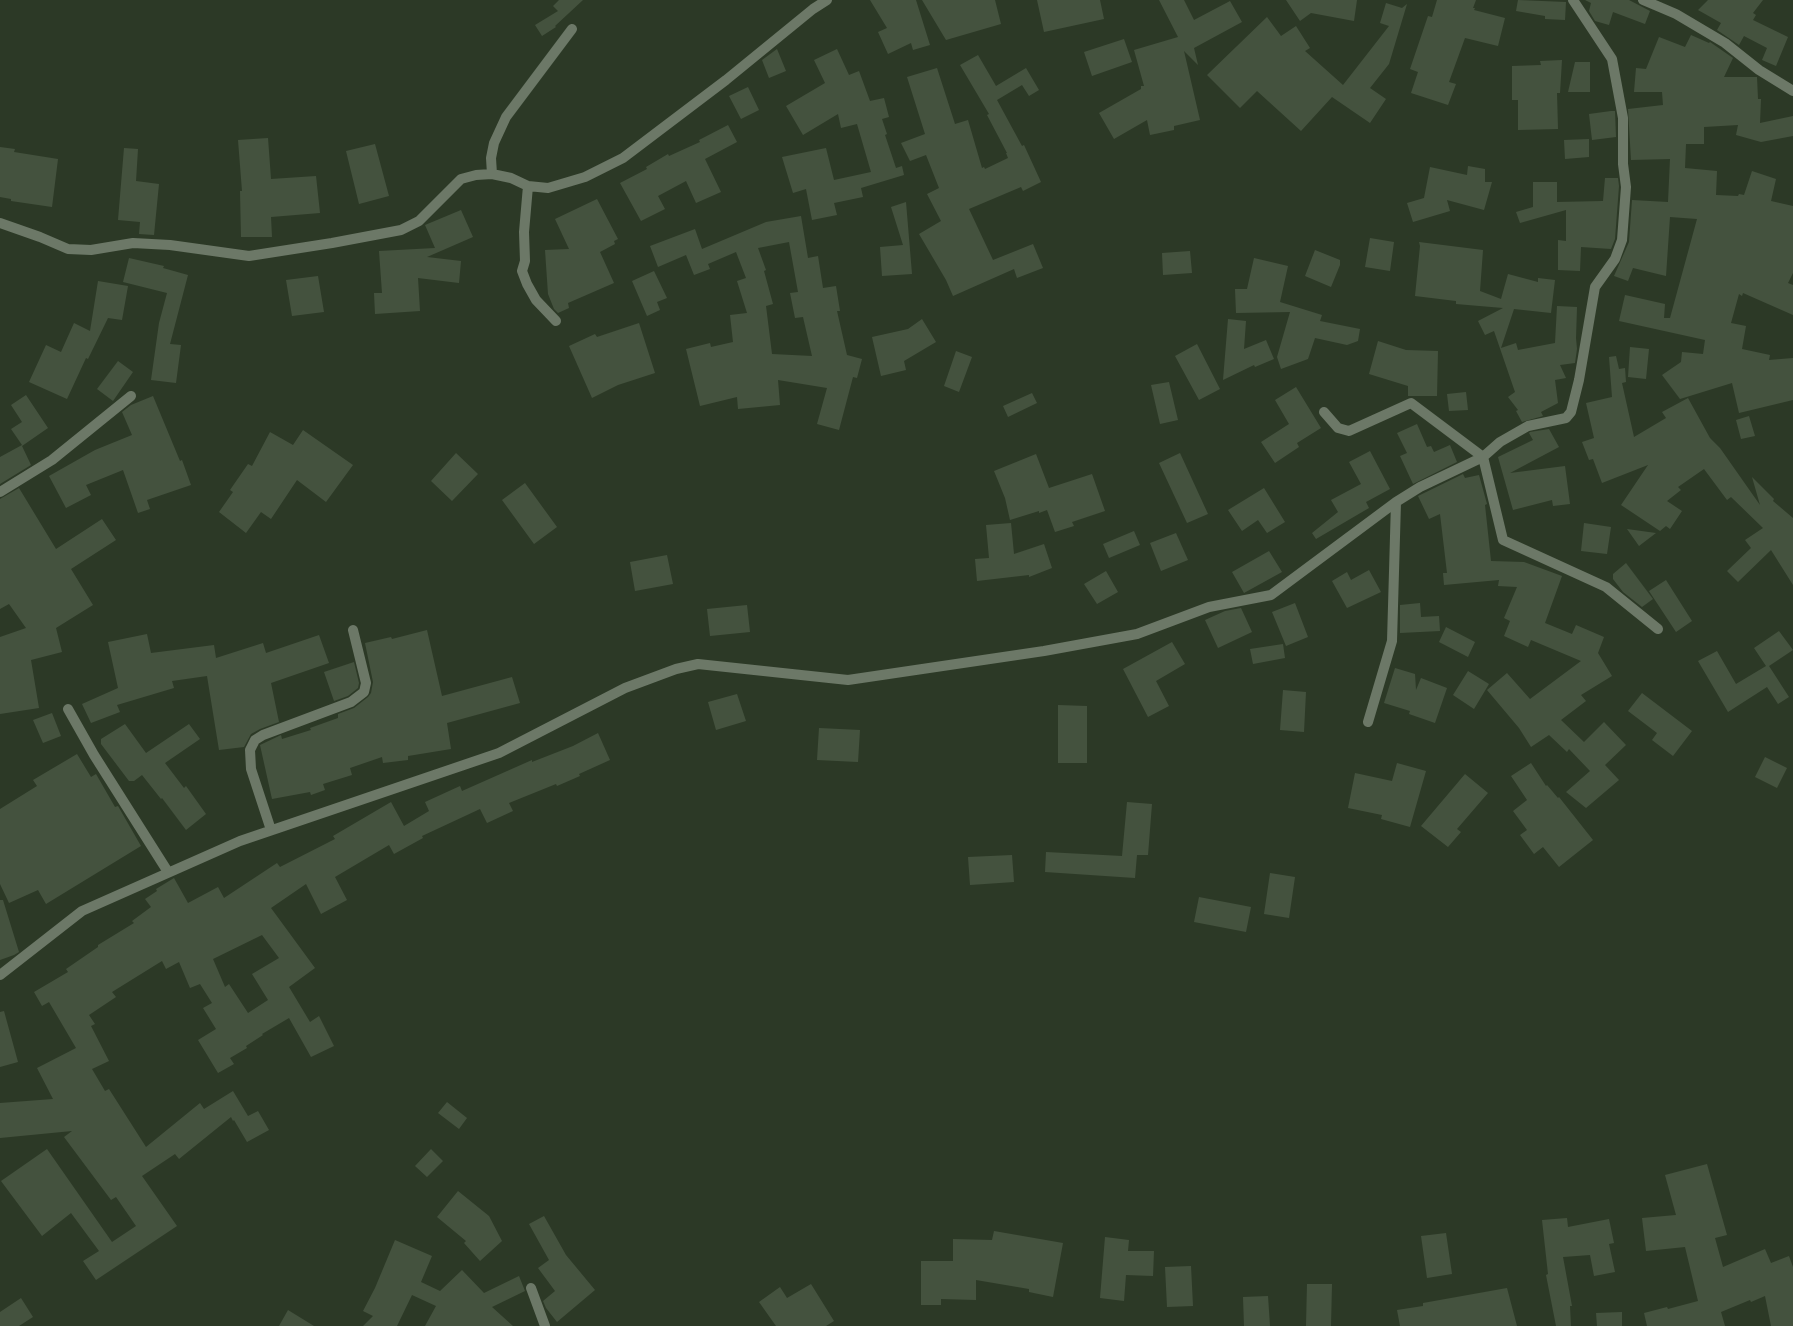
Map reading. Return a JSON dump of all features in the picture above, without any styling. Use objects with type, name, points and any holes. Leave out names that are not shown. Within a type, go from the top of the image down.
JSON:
[{"type":"street","points":[[0,223],[40,236],[68,249],[91,250],[133,244],[170,245],[249,256],[332,244],[402,230],[419,221],[461,179],[476,175],[492,174],[511,178],[528,186],[548,188],[585,177],[623,158],[827,0]]},
{"type":"street","points":[[0,975],[82,911],[168,872],[240,841],[499,753],[625,688],[676,669],[698,664],[848,680],[1044,651],[1137,634],[1209,607],[1271,596],[1396,502],[1420,487],[1483,457],[1500,442],[1528,426],[1570,416],[1579,380],[1595,286],[1615,259],[1622,240],[1626,187],[1623,164],[1623,118],[1612,59],[1573,0]]},
{"type":"street","points":[[1643,0],[1676,14],[1725,43],[1759,70],[1793,91]]},
{"type":"street","points":[[492,174],[491,158],[494,143],[506,117],[572,29]]},
{"type":"street","points":[[528,186],[524,232],[525,261],[522,271],[536,300],[556,321]]},
{"type":"street","points":[[0,492],[52,460],[130,396]]},
{"type":"street","points":[[1324,412],[1338,428],[1349,431],[1411,402],[1483,457],[1503,540],[1606,588],[1658,629]]},
{"type":"street","points":[[1368,722],[1392,641],[1396,502]]},
{"type":"street","points":[[271,830],[251,769],[250,750],[255,740],[263,735],[351,702],[364,692],[366,683],[352,630]]},
{"type":"street","points":[[68,708],[94,755],[168,872]]},
{"type":"street","points":[[531,1288],[545,1326]]},
{"type":"building","points":[[559,0],[583,0],[556,27],[542,36],[535,25],[558,11],[553,6]]},
{"type":"building","points":[[870,0],[916,0],[930,45],[913,50],[911,43],[888,54],[878,32],[887,28]]},
{"type":"building","points":[[922,0],[995,0],[1001,24],[946,40]]},
{"type":"building","points":[[1037,0],[1100,0],[1104,19],[1044,32]]},
{"type":"building","points":[[1159,0],[1184,0],[1194,20],[1230,1],[1242,22],[1194,48],[1198,65],[1184,51],[1200,120],[1174,126],[1174,130],[1150,135],[1147,120],[1114,139],[1099,113],[1141,89],[1141,86],[1144,86],[1134,50],[1178,37]]},
{"type":"building","points":[[1286,0],[1357,0],[1354,21],[1311,13],[1300,21]]},
{"type":"building","points":[[1437,0],[1476,0],[1474,10],[1505,18],[1498,46],[1465,38],[1449,82],[1456,84],[1448,105],[1411,93],[1418,72],[1410,69],[1428,16],[1432,17]]},
{"type":"building","points":[[1518,0],[1566,2],[1565,20],[1545,19],[1545,16],[1516,11]]},
{"type":"building","points":[[1585,0],[1629,0],[1650,11],[1645,24],[1613,12],[1609,25],[1595,21],[1589,11],[1591,3]]},
{"type":"building","points":[[1708,0],[1763,0],[1753,13],[1756,15],[1753,20],[1788,37],[1776,66],[1762,60],[1767,48],[1744,36],[1739,45],[1717,30],[1721,23],[1698,10]]},
{"type":"building","points":[[1386,3],[1402,8],[1407,4],[1389,64],[1370,88],[1386,99],[1370,123],[1332,97],[1301,131],[1257,91],[1240,108],[1207,75],[1267,17],[1281,36],[1296,26],[1310,48],[1305,51],[1343,85],[1389,26],[1380,23]]},
{"type":"building","points":[[1691,35],[1710,42],[1733,58],[1724,77],[1757,77],[1758,99],[1761,99],[1760,123],[1793,116],[1793,136],[1761,142],[1736,135],[1738,125],[1704,127],[1704,144],[1686,144],[1685,168],[1717,171],[1716,195],[1744,195],[1752,171],[1776,179],[1771,201],[1793,206],[1793,273],[1788,283],[1793,285],[1793,315],[1743,293],[1742,296],[1739,294],[1731,323],[1746,326],[1742,349],[1770,355],[1769,360],[1793,358],[1793,400],[1739,413],[1732,383],[1680,399],[1662,375],[1681,362],[1682,352],[1703,354],[1705,340],[1619,321],[1625,295],[1665,304],[1664,318],[1670,318],[1697,219],[1670,217],[1666,276],[1633,268],[1628,281],[1614,276],[1629,242],[1632,200],[1668,202],[1670,159],[1631,160],[1628,109],[1663,105],[1662,92],[1634,92],[1636,68],[1646,69],[1659,37],[1685,47]]},
{"type":"building","points":[[1124,39],[1132,62],[1092,76],[1084,52]]},
{"type":"building","points":[[777,49],[786,71],[769,78],[762,60]]},
{"type":"building","points":[[837,49],[849,75],[859,71],[870,101],[884,98],[889,117],[882,119],[887,134],[885,135],[896,168],[902,166],[904,175],[861,188],[863,197],[834,203],[837,215],[812,220],[806,189],[793,193],[782,157],[826,148],[834,180],[871,172],[857,124],[841,128],[838,114],[803,135],[786,106],[825,83],[814,60]]},
{"type":"building","points":[[978,55],[996,86],[1026,68],[1039,90],[1029,96],[1022,85],[997,100],[1022,146],[1024,145],[1041,182],[1023,191],[1021,187],[969,209],[993,260],[1033,244],[1043,268],[1017,278],[1014,269],[953,296],[946,280],[919,234],[941,221],[927,194],[939,188],[926,155],[910,161],[901,143],[925,134],[907,77],[937,68],[955,124],[968,120],[982,168],[984,167],[985,169],[1008,158],[987,115],[989,114],[960,65]]},
{"type":"building","points":[[1562,60],[1560,93],[1557,93],[1558,129],[1518,130],[1518,100],[1512,100],[1512,66],[1541,65],[1540,61]]},
{"type":"building","points":[[1575,62],[1590,62],[1590,92],[1568,92]]},
{"type":"building","points":[[748,87],[759,110],[741,119],[729,96]]},
{"type":"building","points":[[1615,111],[1616,137],[1592,140],[1589,114]]},
{"type":"building","points":[[728,125],[737,142],[705,159],[721,192],[696,203],[686,181],[658,196],[665,209],[641,221],[620,183],[647,169],[646,167],[668,154],[669,156],[700,142],[699,140]]},
{"type":"building","points":[[268,138],[271,179],[316,176],[320,213],[271,217],[272,237],[241,237],[240,191],[242,191],[238,140]]},
{"type":"building","points":[[1589,139],[1589,157],[1565,159],[1564,140]]},
{"type":"building","points":[[375,144],[389,196],[359,204],[346,151]]},
{"type":"building","points":[[0,147],[15,149],[14,152],[58,159],[52,207],[11,201],[11,199],[0,197]]},
{"type":"building","points":[[124,148],[138,149],[136,181],[159,184],[154,235],[139,234],[140,222],[118,220]]},
{"type":"building","points":[[1468,166],[1485,169],[1485,182],[1492,182],[1484,210],[1447,200],[1450,211],[1413,222],[1407,203],[1424,198],[1430,167],[1467,175]]},
{"type":"building","points":[[1605,178],[1618,178],[1619,186],[1615,239],[1611,249],[1581,247],[1580,271],[1558,270],[1558,240],[1566,241],[1566,210],[1520,223],[1516,212],[1533,207],[1533,182],[1557,182],[1557,202],[1603,201]]},
{"type":"building","points":[[597,199],[618,239],[614,241],[615,244],[600,252],[614,283],[568,303],[569,308],[558,313],[554,309],[548,294],[545,250],[569,249],[555,219]]},
{"type":"building","points":[[906,202],[912,274],[882,276],[880,247],[903,245],[891,207]]},
{"type":"building","points":[[461,210],[473,237],[427,257],[461,261],[459,283],[418,278],[420,311],[375,314],[374,293],[382,293],[379,251],[435,248],[425,225]]},
{"type":"building","points":[[801,216],[808,258],[818,256],[823,288],[836,286],[840,311],[837,311],[847,355],[862,359],[857,378],[853,377],[839,430],[817,424],[827,388],[778,380],[780,405],[738,409],[737,397],[700,406],[686,349],[710,343],[711,347],[733,342],[730,315],[747,313],[737,281],[746,278],[736,252],[708,264],[710,269],[694,275],[686,255],[658,267],[650,246],[695,229],[702,249],[766,222]],"holes":[[[789,242],[798,292],[790,293],[795,318],[803,317],[812,356],[772,354],[766,306],[773,304],[764,271],[766,270],[758,248]]]},
{"type":"building","points":[[1370,238],[1394,242],[1390,271],[1365,267]]},
{"type":"building","points":[[1419,242],[1483,250],[1480,291],[1501,299],[1508,274],[1538,282],[1538,278],[1555,280],[1551,313],[1514,309],[1501,348],[1516,343],[1518,350],[1555,343],[1557,306],[1577,307],[1575,363],[1560,365],[1566,378],[1555,380],[1558,403],[1541,412],[1543,416],[1522,422],[1516,411],[1518,410],[1508,397],[1515,392],[1494,331],[1485,335],[1478,321],[1503,308],[1456,304],[1456,301],[1415,296]]},
{"type":"building","points":[[1315,250],[1340,260],[1340,265],[1331,287],[1305,276]]},
{"type":"building","points":[[1190,251],[1192,273],[1163,275],[1162,253]]},
{"type":"building","points":[[129,258],[164,266],[163,268],[188,275],[170,344],[181,345],[176,383],[151,380],[159,323],[167,293],[123,282]]},
{"type":"building","points":[[1254,258],[1288,266],[1280,302],[1322,315],[1320,321],[1360,329],[1358,341],[1347,345],[1315,338],[1308,359],[1281,369],[1277,357],[1290,312],[1236,313],[1235,289],[1247,289]]},
{"type":"building","points":[[654,271],[667,298],[657,302],[660,310],[647,316],[632,281]]},
{"type":"building","points":[[318,276],[324,312],[292,316],[286,280]]},
{"type":"building","points":[[98,281],[128,286],[122,320],[108,318],[88,359],[86,358],[67,399],[29,382],[46,345],[61,352],[74,323],[90,331]]},
{"type":"building","points":[[922,319],[936,342],[904,361],[906,370],[881,376],[872,337],[908,329]]},
{"type":"building","points":[[1228,319],[1246,321],[1244,349],[1266,340],[1274,359],[1255,367],[1254,365],[1223,380]]},
{"type":"building","points":[[639,323],[655,373],[618,385],[592,398],[569,346],[595,334],[597,337]]},
{"type":"building","points":[[1378,341],[1406,350],[1438,351],[1437,396],[1408,396],[1408,386],[1369,374]]},
{"type":"building","points":[[1197,344],[1220,389],[1199,400],[1175,356]]},
{"type":"building","points":[[1630,347],[1649,349],[1646,379],[1628,377]]},
{"type":"building","points":[[956,351],[972,357],[959,392],[944,386]]},
{"type":"building","points":[[1616,356],[1619,369],[1625,368],[1626,382],[1622,383],[1634,437],[1666,418],[1662,412],[1688,398],[1710,438],[1720,448],[1760,505],[1752,477],[1774,499],[1773,501],[1793,518],[1793,585],[1771,550],[1738,582],[1727,571],[1751,548],[1745,540],[1763,528],[1731,497],[1727,500],[1704,469],[1678,487],[1681,490],[1667,501],[1682,511],[1670,529],[1666,526],[1660,531],[1621,505],[1648,465],[1602,483],[1593,459],[1589,460],[1582,442],[1594,438],[1586,403],[1612,397],[1609,357]]},
{"type":"building","points":[[118,361],[133,372],[113,401],[97,389]]},
{"type":"building","points":[[1169,382],[1178,420],[1160,424],[1151,385]]},
{"type":"building","points":[[1296,387],[1321,428],[1297,443],[1299,447],[1275,463],[1261,442],[1289,424],[1275,400]]},
{"type":"building","points":[[1466,392],[1468,410],[1449,411],[1447,394]]},
{"type":"building","points":[[1032,393],[1037,403],[1008,417],[1003,406]]},
{"type":"building","points":[[26,395],[48,428],[22,446],[31,465],[0,484],[0,457],[22,445],[11,429],[22,422],[11,405]]},
{"type":"building","points":[[153,396],[180,461],[182,460],[191,485],[147,500],[150,509],[138,513],[123,470],[86,485],[91,495],[66,508],[49,476],[95,450],[132,435],[122,412],[131,405]]},
{"type":"building","points":[[1749,416],[1755,436],[1741,439],[1736,420]]},
{"type":"building","points":[[1417,424],[1427,447],[1431,446],[1434,452],[1450,445],[1457,462],[1413,484],[1400,456],[1407,453],[1397,433]]},
{"type":"building","points":[[1549,429],[1559,447],[1510,473],[1565,466],[1570,504],[1553,506],[1552,500],[1513,510],[1498,457],[1533,440],[1530,432]]},
{"type":"building","points":[[303,430],[353,465],[326,502],[297,480],[271,519],[261,512],[246,533],[219,512],[233,492],[230,490],[248,464],[252,466],[270,432],[293,445]]},
{"type":"building","points":[[1370,451],[1390,489],[1366,502],[1369,508],[1316,539],[1312,533],[1338,512],[1331,500],[1361,484],[1349,462]]},
{"type":"building","points":[[456,453],[478,474],[452,501],[431,481]]},
{"type":"building","points":[[1180,453],[1208,514],[1187,523],[1159,463]]},
{"type":"building","points":[[1036,454],[1049,488],[1092,474],[1105,511],[1072,522],[1074,526],[1055,532],[1047,510],[1010,520],[1005,498],[994,471]]},
{"type":"building","points":[[1463,474],[1465,478],[1479,475],[1487,504],[1485,505],[1491,561],[1524,562],[1562,576],[1545,623],[1572,634],[1576,625],[1604,637],[1598,653],[1612,676],[1581,695],[1586,701],[1561,720],[1584,742],[1604,722],[1626,745],[1605,765],[1619,780],[1586,808],[1566,792],[1590,771],[1569,749],[1567,752],[1549,735],[1531,747],[1519,728],[1487,690],[1507,673],[1530,699],[1581,661],[1531,640],[1528,647],[1504,636],[1510,621],[1504,618],[1517,587],[1498,586],[1499,580],[1444,585],[1443,573],[1447,573],[1440,514],[1429,519],[1418,496]]},
{"type":"building","points":[[525,483],[557,527],[534,544],[502,500]]},
{"type":"building","points":[[19,488],[56,549],[102,519],[116,540],[71,569],[93,605],[56,628],[62,652],[31,660],[39,708],[0,714],[0,637],[26,628],[9,604],[0,609],[0,499]]},
{"type":"building","points":[[1264,488],[1285,522],[1267,533],[1258,520],[1242,531],[1228,510]]},
{"type":"building","points":[[1011,523],[1014,554],[1044,544],[1052,568],[1029,577],[1029,575],[977,581],[975,559],[989,558],[986,525]]},
{"type":"building","points":[[1584,523],[1611,527],[1607,554],[1581,551]]},
{"type":"building","points":[[1627,529],[1656,533],[1639,546]]},
{"type":"building","points":[[1134,531],[1140,545],[1109,558],[1103,544]]},
{"type":"building","points":[[1176,533],[1188,560],[1161,571],[1150,543]]},
{"type":"building","points":[[1269,551],[1282,572],[1244,593],[1232,572]]},
{"type":"building","points":[[667,555],[673,584],[635,591],[630,562]]},
{"type":"building","points":[[1626,563],[1653,599],[1642,607],[1623,592],[1613,579],[1613,574]]},
{"type":"building","points":[[1369,570],[1381,592],[1347,608],[1332,581],[1347,572],[1351,580]]},
{"type":"building","points":[[1106,571],[1118,592],[1097,604],[1084,584]]},
{"type":"building","points":[[1666,580],[1692,621],[1676,632],[1649,591]]},
{"type":"building","points":[[1295,603],[1308,637],[1286,646],[1272,612]]},
{"type":"building","points":[[1420,603],[1421,617],[1439,616],[1440,631],[1400,633],[1400,605]]},
{"type":"building","points":[[747,605],[750,632],[710,636],[707,609]]},
{"type":"building","points":[[1241,608],[1252,632],[1218,648],[1205,620],[1225,611]]},
{"type":"building","points":[[1446,627],[1475,642],[1468,657],[1439,642]]},
{"type":"building","points":[[427,630],[442,696],[512,677],[520,703],[447,723],[451,749],[408,756],[408,760],[383,763],[382,757],[350,768],[352,775],[323,784],[325,790],[311,795],[310,792],[272,799],[260,745],[281,735],[282,739],[311,730],[310,728],[338,718],[338,714],[354,708],[368,697],[371,693],[373,682],[365,643],[391,637],[392,639]]},
{"type":"building","points":[[1779,631],[1793,650],[1769,666],[1789,697],[1778,704],[1767,687],[1728,712],[1698,661],[1717,651],[1736,684],[1766,666],[1754,648]]},
{"type":"building","points":[[147,634],[151,653],[214,645],[216,658],[263,643],[266,653],[319,635],[329,663],[271,683],[279,722],[251,734],[244,747],[219,750],[207,676],[172,681],[174,688],[117,705],[120,712],[91,723],[82,704],[118,688],[108,642]]},
{"type":"building","points":[[1172,642],[1185,664],[1156,681],[1169,706],[1148,717],[1123,669]]},
{"type":"building","points":[[1283,644],[1285,658],[1253,664],[1250,649]]},
{"type":"building","points":[[354,662],[359,683],[358,688],[348,696],[334,701],[324,672]]},
{"type":"building","points":[[1395,668],[1415,674],[1416,690],[1421,678],[1447,688],[1435,723],[1409,714],[1410,711],[1384,703]]},
{"type":"building","points":[[1468,671],[1489,684],[1474,709],[1453,695]]},
{"type":"building","points":[[1283,690],[1306,692],[1304,732],[1280,730]]},
{"type":"building","points":[[1642,693],[1692,731],[1673,756],[1652,740],[1657,733],[1628,711]]},
{"type":"building","points":[[737,694],[746,721],[716,730],[708,702]]},
{"type":"building","points":[[1058,705],[1087,706],[1087,763],[1058,763]]},
{"type":"building","points":[[52,713],[61,736],[43,743],[33,720]]},
{"type":"building","points":[[125,724],[146,753],[189,724],[200,739],[165,763],[184,788],[186,786],[206,814],[186,830],[142,775],[134,781],[129,781],[101,744],[101,739]]},
{"type":"building","points":[[819,728],[860,730],[858,762],[817,760]]},
{"type":"building","points":[[598,733],[610,760],[557,786],[556,784],[509,803],[513,811],[487,823],[480,809],[422,836],[423,838],[394,854],[389,845],[335,877],[347,900],[321,914],[306,884],[271,908],[315,968],[289,987],[310,1022],[319,1016],[334,1046],[311,1057],[289,1018],[262,1034],[246,1046],[247,1048],[230,1058],[234,1064],[218,1073],[198,1040],[216,1029],[203,1008],[212,1003],[200,984],[190,988],[179,962],[166,969],[162,961],[112,992],[116,997],[89,1015],[95,1024],[91,1026],[109,1061],[92,1069],[105,1091],[109,1089],[146,1147],[200,1103],[204,1109],[233,1091],[248,1116],[258,1111],[269,1130],[247,1142],[231,1117],[179,1159],[175,1154],[142,1176],[177,1226],[96,1280],[83,1261],[99,1251],[71,1213],[42,1236],[1,1181],[47,1149],[112,1242],[136,1226],[116,1197],[111,1200],[64,1137],[72,1131],[0,1138],[0,1103],[53,1099],[37,1068],[76,1048],[49,1002],[42,1006],[34,992],[68,972],[66,969],[98,947],[98,945],[134,923],[132,921],[151,907],[145,899],[157,891],[156,889],[174,878],[188,903],[218,887],[224,898],[277,863],[280,867],[335,839],[333,836],[391,802],[404,826],[429,811],[425,802],[460,786],[462,791],[532,760],[532,762],[573,746]],"holes":[[[262,935],[279,958],[252,974],[268,1000],[248,1013],[229,984],[225,987],[213,959]]]},
{"type":"building","points":[[77,754],[91,777],[96,774],[115,807],[118,806],[141,846],[46,904],[38,890],[9,903],[0,884],[0,809],[37,786],[33,780]]},
{"type":"building","points":[[1765,757],[1787,768],[1777,788],[1755,777]]},
{"type":"building","points":[[1397,763],[1426,771],[1410,827],[1381,819],[1382,815],[1348,808],[1355,773],[1392,781]]},
{"type":"building","points":[[1531,763],[1546,786],[1559,797],[1593,840],[1559,867],[1543,847],[1534,854],[1520,835],[1527,830],[1513,811],[1527,800],[1511,776]]},
{"type":"building","points":[[1465,774],[1488,793],[1457,829],[1461,832],[1448,847],[1421,826]]},
{"type":"building","points":[[1127,802],[1152,804],[1148,855],[1137,855],[1135,878],[1045,872],[1046,852],[1122,856]]},
{"type":"building","points":[[1012,855],[1014,882],[970,885],[968,857]]},
{"type":"building","points":[[1270,873],[1295,877],[1289,918],[1264,914]]},
{"type":"building","points":[[1199,897],[1251,907],[1246,932],[1194,922]]},
{"type":"building","points":[[0,900],[3,900],[19,952],[0,960]]},
{"type":"building","points":[[4,1011],[18,1062],[0,1067],[0,1012]]},
{"type":"building","points":[[447,1102],[467,1118],[459,1129],[438,1113]]},
{"type":"building","points":[[431,1149],[443,1161],[427,1177],[415,1166]]},
{"type":"building","points":[[1707,1164],[1727,1235],[1715,1238],[1723,1267],[1765,1249],[1771,1263],[1789,1256],[1793,1267],[1793,1326],[1771,1326],[1765,1296],[1721,1312],[1725,1326],[1647,1326],[1644,1313],[1698,1301],[1685,1247],[1646,1251],[1642,1218],[1676,1215],[1665,1175]]},
{"type":"building","points":[[458,1191],[489,1216],[502,1241],[480,1261],[464,1243],[466,1241],[437,1217]]},
{"type":"building","points":[[544,1216],[566,1255],[595,1290],[557,1322],[543,1301],[555,1291],[538,1268],[549,1260],[529,1224]]},
{"type":"building","points":[[1567,1218],[1568,1227],[1609,1219],[1614,1243],[1609,1244],[1615,1272],[1594,1276],[1590,1255],[1563,1257],[1572,1306],[1570,1306],[1571,1326],[1556,1326],[1546,1275],[1548,1274],[1542,1220]]},
{"type":"building","points":[[994,1231],[1063,1243],[1053,1297],[1029,1292],[1029,1289],[976,1280],[976,1300],[941,1299],[941,1305],[921,1305],[921,1261],[953,1261],[953,1239],[992,1240]]},
{"type":"building","points":[[1446,1233],[1452,1274],[1427,1278],[1421,1236]]},
{"type":"building","points":[[1105,1237],[1129,1240],[1128,1251],[1154,1251],[1153,1276],[1126,1275],[1124,1301],[1100,1298]]},
{"type":"building","points":[[395,1240],[432,1256],[421,1282],[440,1291],[462,1270],[484,1293],[519,1276],[525,1291],[492,1307],[513,1326],[425,1326],[436,1306],[412,1295],[397,1326],[363,1326],[373,1316],[363,1311]]},
{"type":"building","points":[[1191,1266],[1193,1306],[1167,1307],[1165,1267]]},
{"type":"building","points":[[811,1284],[834,1321],[826,1326],[776,1326],[759,1302],[780,1287],[787,1298]]},
{"type":"building","points":[[1307,1284],[1332,1284],[1331,1326],[1306,1326]]},
{"type":"building","points":[[1507,1288],[1517,1326],[1400,1326],[1397,1310],[1423,1306],[1423,1303]]},
{"type":"building","points":[[1268,1296],[1270,1326],[1244,1326],[1243,1297]]},
{"type":"building","points":[[21,1298],[33,1317],[19,1326],[0,1326],[0,1312]]},
{"type":"building","points":[[288,1310],[314,1326],[279,1326]]},
{"type":"building","points":[[1622,1312],[1622,1326],[1597,1326],[1596,1313]]}]
